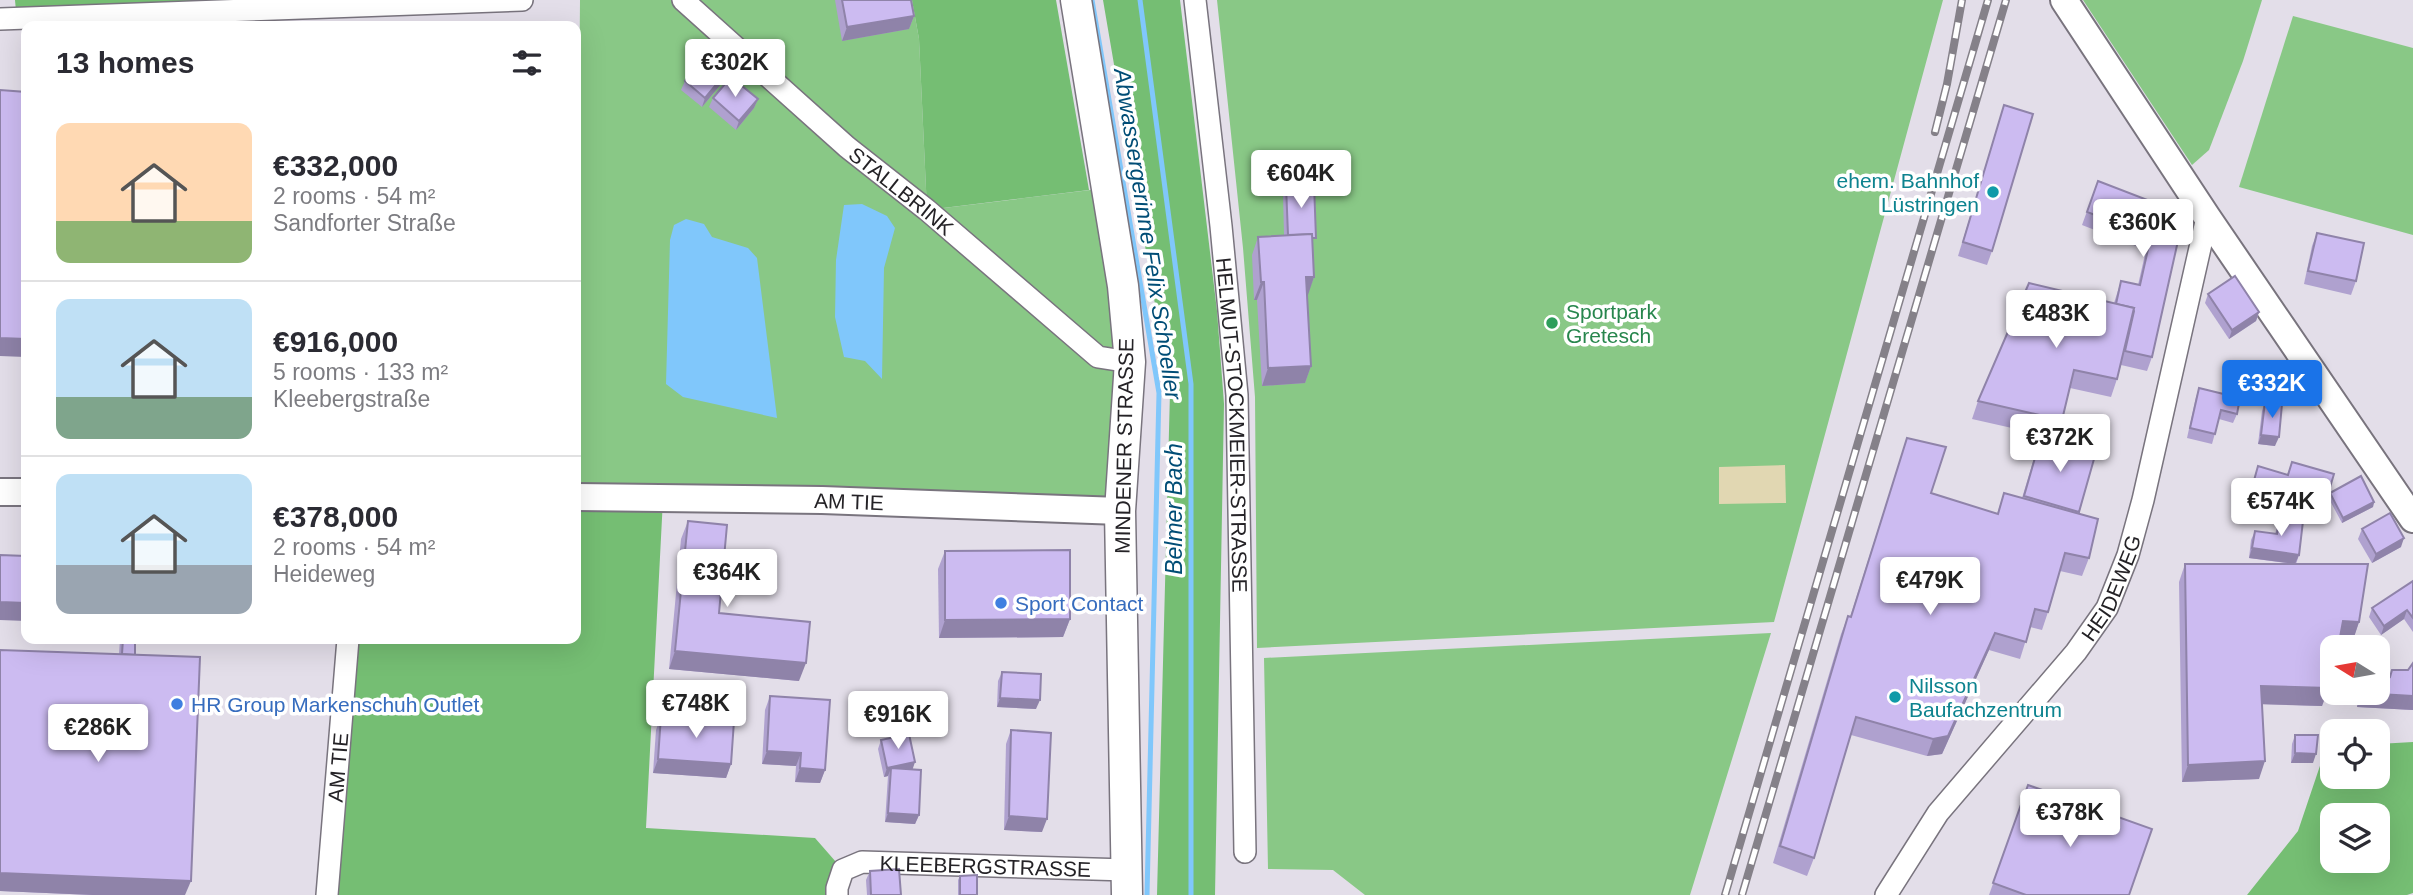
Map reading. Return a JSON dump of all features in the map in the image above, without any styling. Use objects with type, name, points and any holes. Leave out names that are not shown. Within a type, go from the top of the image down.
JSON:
[{"type":"main road","name":"MINDENER STRASSE","points":[[1076,0],[1123,286],[1130,362],[1120,511],[1127,882]]},
{"type":"street","points":[[0,19],[522,0]]},
{"type":"street","name":"STALLBRINK","points":[[684,0],[847,147],[927,211],[1098,357],[1130,362]]},
{"type":"street","name":"HELMUT-STOCKMEIER-STRASSE","points":[[1195,0],[1237,395],[1245,852]]},
{"type":"street","points":[[2064,0],[2207,217],[2413,519]]},
{"type":"street","name":"HEIDEWEG","points":[[1886,895],[1938,813],[2076,652],[2107,608],[2128,555],[2143,500],[2207,217]]},
{"type":"street","points":[[0,492],[21,492]]},
{"type":"street","name":"AM TIE","points":[[581,497],[822,500],[1120,511]]},
{"type":"street","name":"AM TIE","points":[[327,895],[348,644]]},
{"type":"street","name":"KLEEBERGSTRASSE","points":[[837,895],[843,870],[862,862],[1127,882]]},
{"type":"green space","points":[[15,0],[362,0],[16,11]]},
{"type":"green space","points":[[580,0],[912,0],[919,39],[927,210],[1107,188],[1123,286],[1120,511],[581,497]]},
{"type":"green space","points":[[912,0],[1056,0],[1089,190],[927,210],[919,39]]},
{"type":"green space","points":[[1103,0],[1180,0],[1217,311],[1224,404],[1215,895],[1157,895],[1170,392]]},
{"type":"green space","name":"Sportpark Gretesch","points":[[1217,0],[1943,0],[1774,622],[1257,648],[1255,397],[1243,248]]},
{"type":"green space","points":[[2083,0],[2262,0],[2243,61],[2209,150],[2192,165]]},
{"type":"green space","points":[[2293,16],[2413,48],[2413,235],[2239,187]]},
{"type":"green space","points":[[581,499],[663,499],[646,828],[815,838],[843,870],[837,895],[326,895],[348,644],[581,644]]},
{"type":"green space","points":[[1771,633],[1690,895],[1365,895],[1333,870],[1268,869],[1264,658]]},
{"type":"green space","points":[[2413,742],[2413,893],[2247,895],[2298,831],[2320,766],[2320,789],[2390,789],[2390,743]]},
{"type":"sand","points":[[1785,465],[1786,503],[1719,504],[1719,467]]},
{"type":"water","points":[[862,204],[887,216],[895,228],[884,268],[882,379],[865,361],[844,357],[835,317],[836,260],[844,205]]},
{"type":"water","points":[[686,219],[704,224],[712,237],[748,248],[757,258],[777,418],[683,397],[666,384],[670,240],[674,225]]},
{"type":"building","points":[[842,0],[911,0],[914,16],[847,27]]},
{"type":"building","points":[[705,57],[725,74],[705,98],[685,81]]},
{"type":"building","points":[[731,77],[758,99],[739,121],[713,98]]},
{"type":"building","points":[[0,90],[21,92],[21,339],[0,338]]},
{"type":"building","name":"ehem. Bahnhof Lüstringen","points":[[2004,105],[2033,114],[1992,251],[1963,242]]},
{"type":"building","points":[[2098,181],[2184,214],[2152,357],[2125,351],[2134,308],[2116,304],[2121,281],[2140,285],[2151,236],[2087,212]]},
{"type":"building","points":[[1314,184],[1316,238],[1312,238],[1312,234],[1288,235],[1286,185]]},
{"type":"building","points":[[2317,233],[2364,243],[2356,281],[2308,271]]},
{"type":"building","points":[[1312,234],[1314,277],[1306,277],[1311,366],[1268,368],[1264,282],[1261,282],[1258,237]]},
{"type":"building","points":[[2235,276],[2259,312],[2232,330],[2208,294]]},
{"type":"building","points":[[2029,283],[2134,308],[2117,379],[2074,370],[2062,420],[1978,401]]},
{"type":"building","points":[[2199,388],[2240,398],[2237,414],[2221,410],[2215,434],[2190,428]]},
{"type":"building","points":[[2265,402],[2282,404],[2279,437],[2261,435]]},
{"type":"building","points":[[2041,437],[2096,452],[2079,512],[2024,496]]},
{"type":"building","name":"Nilsson Baufachzentrum","points":[[1907,438],[1946,447],[1931,493],[1998,514],[2004,493],[2098,519],[2089,558],[2065,553],[2048,612],[2035,609],[2026,642],[1995,633],[1948,736],[1933,739],[1856,717],[1814,858],[1780,846],[1848,616],[1851,617]]},
{"type":"building","points":[[2292,462],[2334,474],[2325,504],[2253,484],[2258,466],[2288,475]]},
{"type":"building","points":[[2361,476],[2374,502],[2343,518],[2330,493]]},
{"type":"building","points":[[2390,513],[2404,538],[2376,554],[2362,529]]},
{"type":"building","points":[[2280,518],[2303,521],[2299,555],[2252,548],[2255,531],[2277,534]]},
{"type":"building","points":[[688,521],[727,525],[719,613],[810,622],[806,663],[675,651]]},
{"type":"building","name":"Sport Contact","points":[[1070,550],[1070,619],[945,620],[945,551]]},
{"type":"building","points":[[0,555],[21,556],[21,603],[0,602]]},
{"type":"building","points":[[2185,564],[2368,564],[2359,622],[2343,621],[2340,635],[2320,635],[2320,688],[2261,686],[2265,761],[2188,765]]},
{"type":"building","points":[[2413,581],[2413,618],[2407,610],[2384,626],[2372,608]]},
{"type":"building","points":[[123,644],[135,644],[135,655],[122,654]]},
{"type":"building","points":[[0,650],[200,657],[191,881],[0,873]]},
{"type":"building","points":[[2413,663],[2413,696],[2390,695],[2392,670],[2408,670]]},
{"type":"building","points":[[1002,672],[1041,674],[1040,700],[1000,698]]},
{"type":"building","points":[[770,696],[830,700],[825,770],[800,768],[801,753],[767,751]]},
{"type":"building","points":[[661,716],[734,721],[731,764],[658,759]]},
{"type":"building","points":[[1011,730],[1051,733],[1047,819],[1009,816]]},
{"type":"building","points":[[909,734],[915,762],[887,768],[881,740]]},
{"type":"building","points":[[2295,735],[2318,735],[2316,754],[2295,753]]},
{"type":"building","points":[[891,768],[921,770],[919,815],[888,813]]},
{"type":"building","points":[[2028,785],[2152,829],[2129,895],[2026,895],[1993,883]]},
{"type":"building","points":[[899,869],[901,895],[871,895],[870,871]]},
{"type":"building","points":[[977,875],[977,895],[960,895],[960,876]]},
{"type":"waterway","name":"Abwassergerinne Felix Schoeller","points":[[1092,0],[1159,393],[1147,895]]},
{"type":"waterway","name":"Belmer Bach","points":[[1140,0],[1191,384],[1191,895]]},
{"type":"railway","points":[[1935,132],[1947,84],[1962,0]]},
{"type":"railway","points":[[1725,895],[1988,0]]},
{"type":"railway","points":[[1742,895],[2006,0]]},
{"type":"place","name":"ehem. Bahnhof Lüstringen","points":[[1993,192]]},
{"type":"place","name":"Sportpark Gretesch","points":[[1552,323]]},
{"type":"place","name":"Sport Contact","points":[[1001,603]]},
{"type":"place","name":"Nilsson Baufachzentrum","points":[[1895,697]]},
{"type":"place","name":"HR Group Markenschuh Outlet","points":[[177,704]]}]
